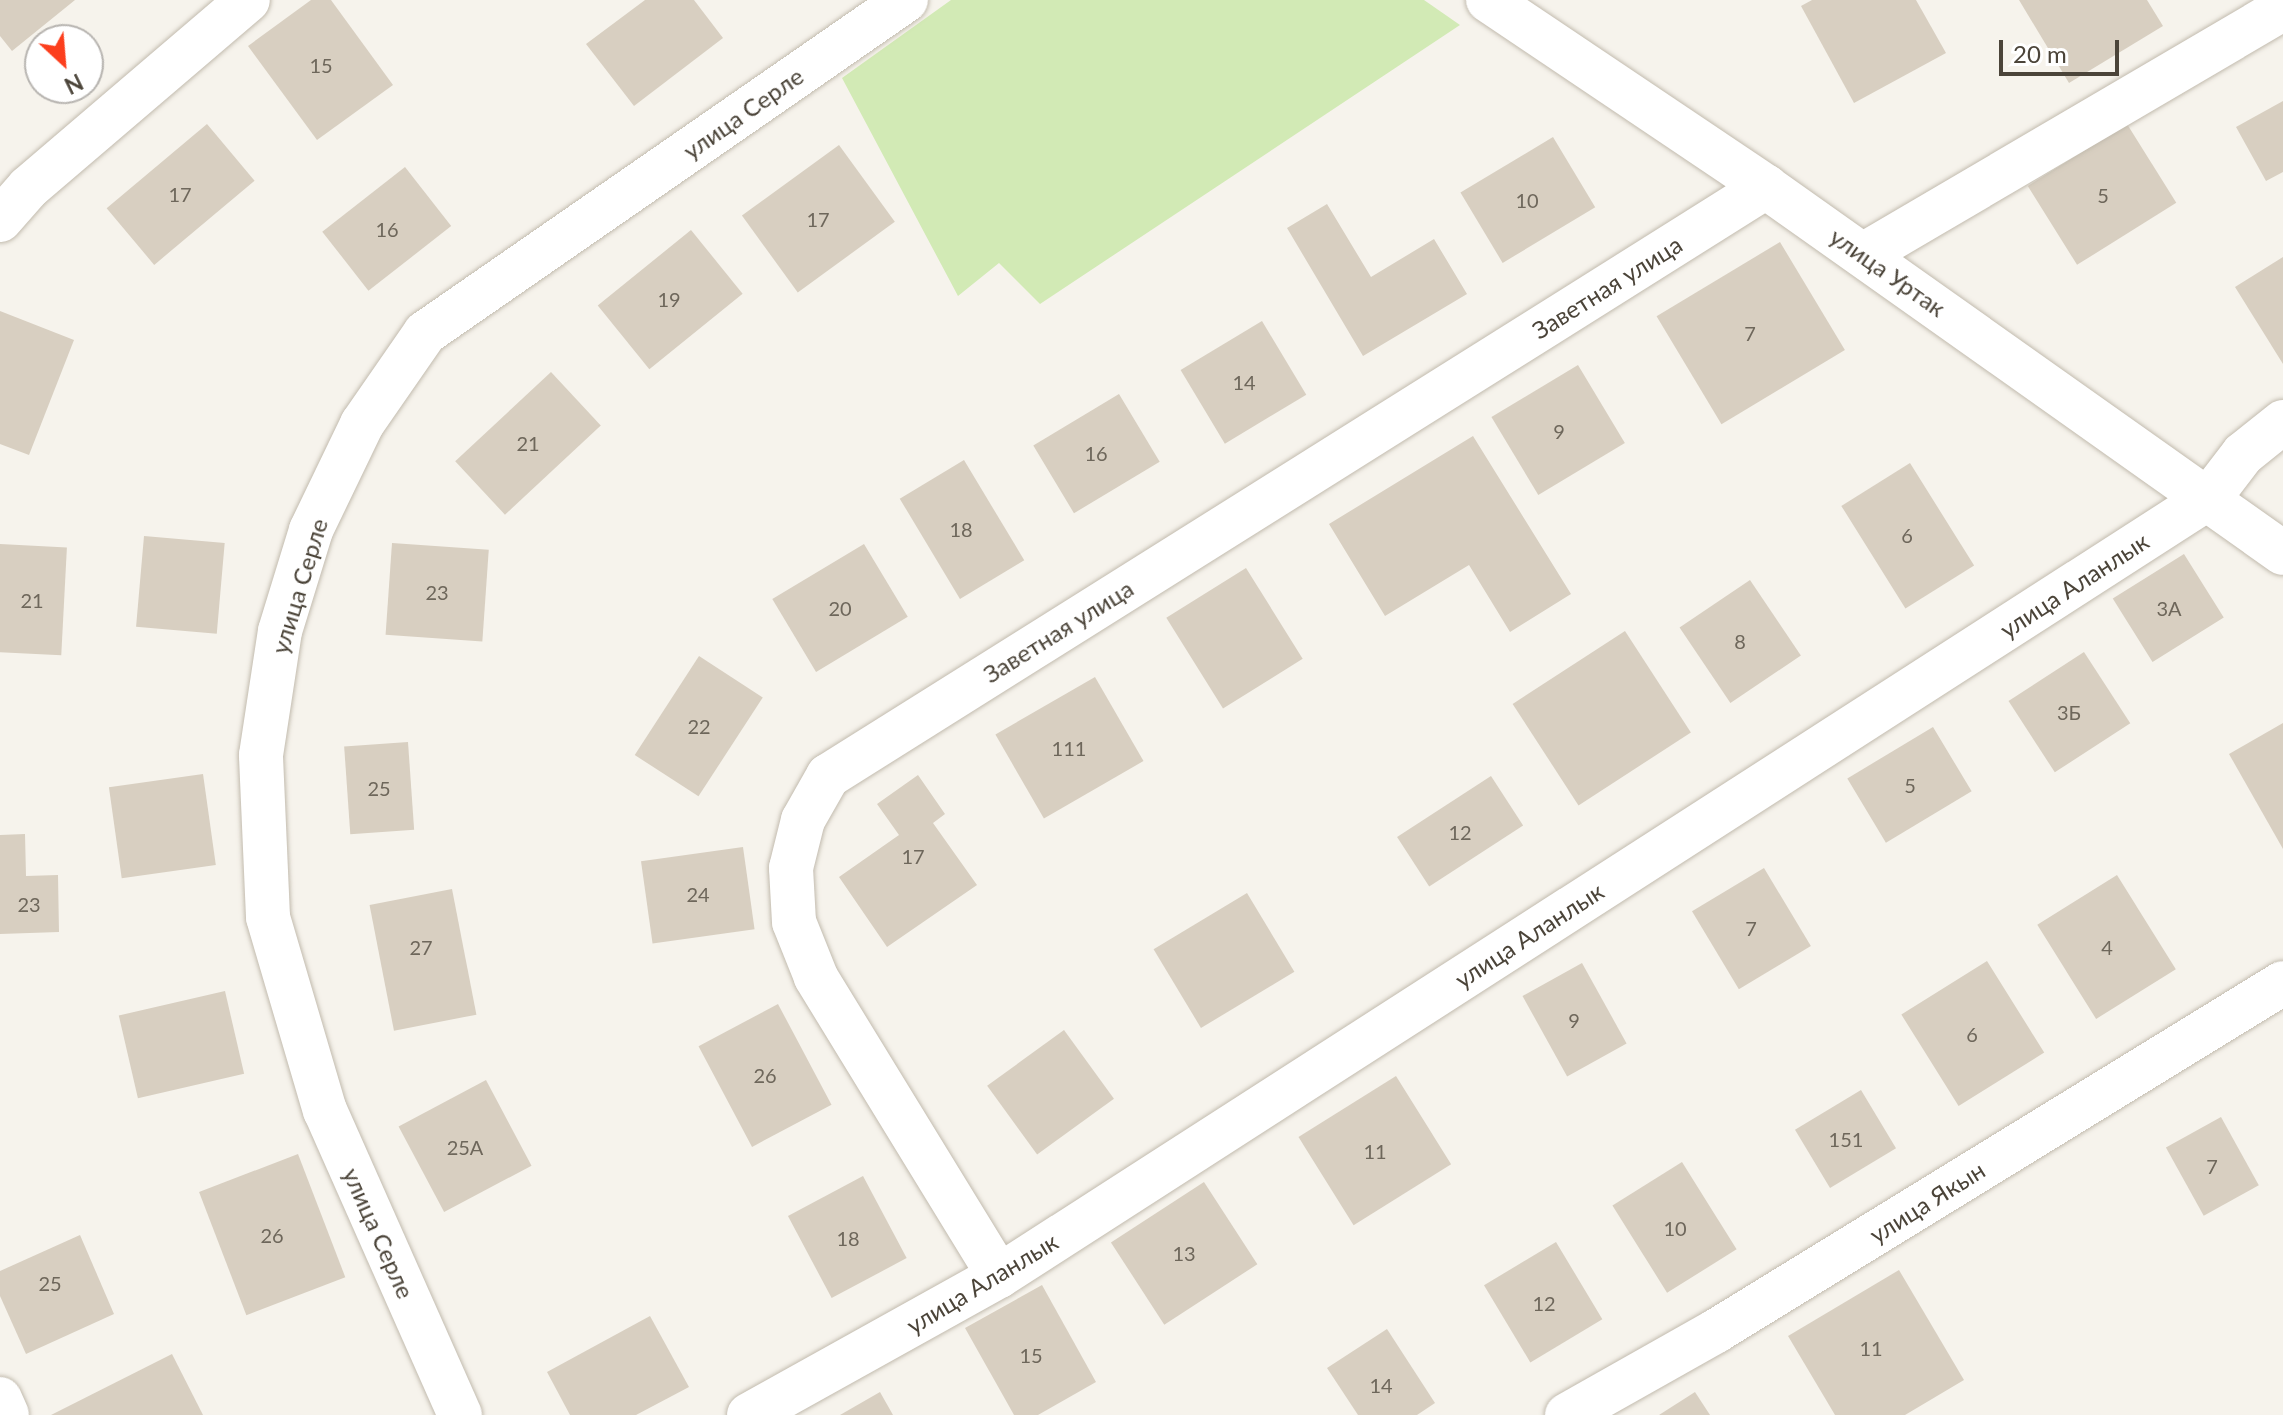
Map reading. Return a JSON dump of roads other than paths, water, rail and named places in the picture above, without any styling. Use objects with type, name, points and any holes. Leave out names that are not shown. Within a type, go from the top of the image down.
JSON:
[{"type":"street","points":[[0,220],[28,188],[248,0]]},
{"type":"street","name":"улица Серле","points":[[460,1415],[325,1111],[268,917],[261,755],[280,631],[311,530],[362,424],[425,333],[906,0]]},
{"type":"street","name":"улица Уртак","points":[[1488,0],[1766,187],[2210,497],[2283,553]]},
{"type":"street","points":[[1863,255],[2283,9]]},
{"type":"street","name":"Заветная улица","points":[[999,1276],[816,977],[794,922],[791,868],[803,820],[828,776],[1766,187]]},
{"type":"street","name":"улица Аланлык","points":[[749,1415],[999,1276],[2210,497],[2243,454],[2283,422]]},
{"type":"street","name":"улица Якын","points":[[1567,1415],[1730,1323],[2283,983]]},
{"type":"street","points":[[0,1399],[7,1415]]}]
